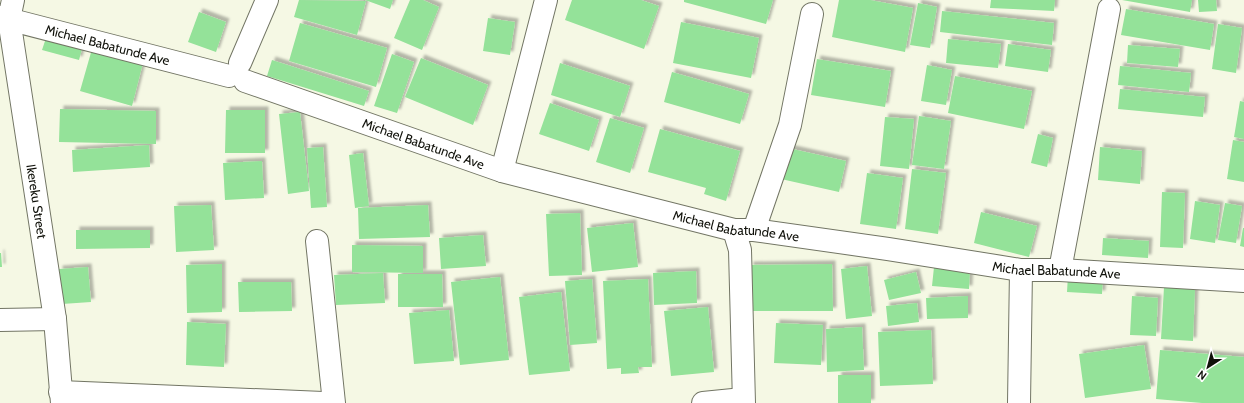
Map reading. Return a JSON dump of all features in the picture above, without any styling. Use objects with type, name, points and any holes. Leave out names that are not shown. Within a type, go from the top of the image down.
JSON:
[{"type":"street","points":[[238,73],[267,0]]},
{"type":"street","points":[[502,171],[546,0]]},
{"type":"street","points":[[1060,270],[1108,9]]},
{"type":"street","name":"Michael Babatunde Ave","points":[[7,12],[238,73],[502,171],[744,230],[888,249],[1021,270],[1060,270],[1244,281]]},
{"type":"street","name":"Ikereku Street","points":[[7,12],[55,319],[61,397]]},
{"type":"street","points":[[703,403],[744,401],[740,250],[744,230],[790,125],[812,14]]},
{"type":"street","points":[[317,241],[334,403]]},
{"type":"street","points":[[1019,403],[1021,270]]},
{"type":"street","points":[[0,320],[55,319]]},
{"type":"street","points":[[61,397],[323,403]]},
{"type":"building","points":[[299,0],[366,1],[357,35],[294,17]]},
{"type":"building","points":[[365,0],[393,0],[390,9]]},
{"type":"building","points":[[410,0],[423,0],[439,7],[422,50],[394,38]]},
{"type":"building","points":[[572,0],[641,0],[659,6],[644,49],[565,20]]},
{"type":"building","points":[[684,0],[773,0],[766,24],[684,2]]},
{"type":"building","points":[[839,0],[870,0],[913,8],[905,52],[832,37]]},
{"type":"building","points":[[991,0],[1055,0],[1054,11],[990,8]]},
{"type":"building","points":[[1122,0],[1192,0],[1190,12]]},
{"type":"building","points":[[1198,0],[1216,0],[1217,11],[1199,12]]},
{"type":"building","points":[[918,3],[937,7],[930,48],[910,45]]},
{"type":"building","points":[[1126,9],[1214,24],[1210,50],[1121,35]]},
{"type":"building","points":[[942,11],[1054,23],[1052,45],[940,32]]},
{"type":"building","points":[[199,12],[226,22],[216,52],[188,42]]},
{"type":"building","points":[[488,18],[515,22],[510,55],[483,51]]},
{"type":"building","points":[[681,22],[759,38],[751,78],[673,63]]},
{"type":"building","points":[[300,23],[387,48],[376,87],[289,61]]},
{"type":"building","points":[[1218,24],[1242,28],[1236,73],[1212,69]]},
{"type":"building","points":[[47,35],[83,45],[79,60],[42,50]]},
{"type":"building","points":[[948,39],[1001,44],[998,68],[946,63]]},
{"type":"building","points":[[1008,44],[1051,50],[1048,72],[1005,66]]},
{"type":"building","points":[[1128,45],[1180,49],[1178,67],[1127,63]]},
{"type":"building","points":[[92,49],[143,63],[132,106],[80,91]]},
{"type":"building","points":[[392,54],[414,62],[397,113],[374,106]]},
{"type":"building","points":[[421,58],[488,85],[473,125],[405,97]]},
{"type":"building","points":[[817,59],[891,71],[885,107],[811,95]]},
{"type":"building","points":[[272,60],[369,91],[364,106],[267,76]]},
{"type":"building","points":[[560,63],[630,86],[620,117],[551,95]]},
{"type":"building","points":[[927,65],[952,70],[946,105],[921,101]]},
{"type":"building","points":[[1120,66],[1191,73],[1189,92],[1118,85]]},
{"type":"building","points":[[672,72],[749,94],[740,124],[664,102]]},
{"type":"building","points":[[955,76],[1032,91],[1024,129],[948,113]]},
{"type":"building","points":[[1120,89],[1205,97],[1203,117],[1118,109]]},
{"type":"building","points":[[1240,101],[1244,102],[1244,139],[1234,137]]},
{"type":"building","points":[[550,103],[599,120],[589,151],[539,134]]},
{"type":"building","points":[[60,109],[156,111],[156,144],[59,142]]},
{"type":"building","points":[[226,110],[265,110],[265,153],[225,153]]},
{"type":"building","points":[[300,112],[309,191],[288,194],[279,114]]},
{"type":"building","points":[[919,116],[951,121],[944,169],[912,165]]},
{"type":"building","points":[[885,117],[914,119],[909,169],[880,166]]},
{"type":"building","points":[[610,118],[644,128],[630,173],[596,162]]},
{"type":"building","points":[[660,129],[740,151],[726,201],[704,194],[706,188],[648,172]]},
{"type":"building","points":[[1038,134],[1053,138],[1047,167],[1031,163]]},
{"type":"building","points":[[1233,140],[1244,142],[1244,182],[1227,179]]},
{"type":"building","points":[[149,145],[150,167],[73,172],[72,150]]},
{"type":"building","points":[[323,147],[327,207],[311,208],[307,148]]},
{"type":"building","points":[[1100,147],[1142,151],[1140,184],[1098,180]]},
{"type":"building","points":[[788,148],[846,161],[839,192],[781,179]]},
{"type":"building","points":[[363,153],[369,206],[355,208],[349,155]]},
{"type":"building","points":[[262,161],[264,198],[225,200],[223,163]]},
{"type":"building","points":[[912,169],[946,173],[938,234],[905,229]]},
{"type":"building","points":[[867,173],[903,178],[896,229],[860,224]]},
{"type":"building","points":[[1162,192],[1185,193],[1183,248],[1160,247]]},
{"type":"building","points":[[1195,201],[1220,205],[1215,243],[1190,239]]},
{"type":"building","points":[[1225,203],[1242,206],[1236,243],[1218,240]]},
{"type":"building","points":[[211,205],[214,250],[176,252],[174,206]]},
{"type":"building","points":[[428,205],[430,237],[359,239],[358,208]]},
{"type":"building","points":[[981,212],[1037,226],[1029,257],[974,243]]},
{"type":"building","points":[[580,213],[582,275],[549,276],[546,214]]},
{"type":"building","points":[[633,223],[638,267],[592,272],[587,228]]},
{"type":"building","points":[[1244,228],[1244,247],[1240,246]]},
{"type":"building","points":[[76,230],[150,230],[150,248],[76,249]]},
{"type":"building","points":[[483,235],[486,266],[441,269],[439,238]]},
{"type":"building","points":[[1103,238],[1149,241],[1148,258],[1102,255]]},
{"type":"building","points":[[352,245],[423,246],[423,273],[352,272]]},
{"type":"building","points":[[1,253],[2,267],[0,267]]},
{"type":"building","points":[[222,264],[222,312],[187,313],[186,265]]},
{"type":"building","points":[[832,264],[833,311],[750,311],[750,265]]},
{"type":"building","points":[[867,266],[872,316],[846,319],[841,269]]},
{"type":"building","points":[[88,267],[91,302],[62,304],[59,269]]},
{"type":"building","points":[[934,267],[970,270],[969,289],[932,286]]},
{"type":"building","points":[[696,271],[697,303],[654,305],[653,273]]},
{"type":"building","points":[[916,272],[921,293],[889,300],[884,280]]},
{"type":"building","points":[[383,273],[385,303],[336,305],[334,275]]},
{"type":"building","points":[[398,274],[442,274],[443,307],[398,307]]},
{"type":"building","points":[[1068,275],[1103,277],[1102,294],[1067,292]]},
{"type":"building","points":[[500,277],[509,360],[460,365],[451,282]]},
{"type":"building","points":[[592,279],[597,343],[570,345],[565,281]]},
{"type":"building","points":[[648,279],[652,367],[638,367],[639,373],[621,374],[621,368],[607,369],[603,281]]},
{"type":"building","points":[[238,282],[291,282],[292,311],[239,312]]},
{"type":"building","points":[[1164,287],[1195,289],[1193,341],[1161,339]]},
{"type":"building","points":[[561,292],[570,371],[529,375],[519,297]]},
{"type":"building","points":[[968,296],[968,318],[927,319],[926,298]]},
{"type":"building","points":[[1132,296],[1158,298],[1156,336],[1130,335]]},
{"type":"building","points":[[917,303],[919,322],[888,326],[886,306]]},
{"type":"building","points":[[708,307],[714,372],[671,376],[664,311]]},
{"type":"building","points":[[449,310],[454,361],[414,364],[409,313]]},
{"type":"building","points":[[187,322],[226,324],[224,367],[186,365]]},
{"type":"building","points":[[776,323],[823,325],[821,365],[774,363]]},
{"type":"building","points":[[862,327],[864,370],[827,372],[826,329]]},
{"type":"building","points":[[931,330],[933,384],[880,386],[878,332]]},
{"type":"building","points":[[1144,345],[1151,389],[1085,398],[1079,354]]},
{"type":"building","points":[[1160,350],[1244,357],[1244,403],[1202,403],[1156,399]]},
{"type":"building","points":[[838,375],[871,375],[871,403],[838,403]]}]
